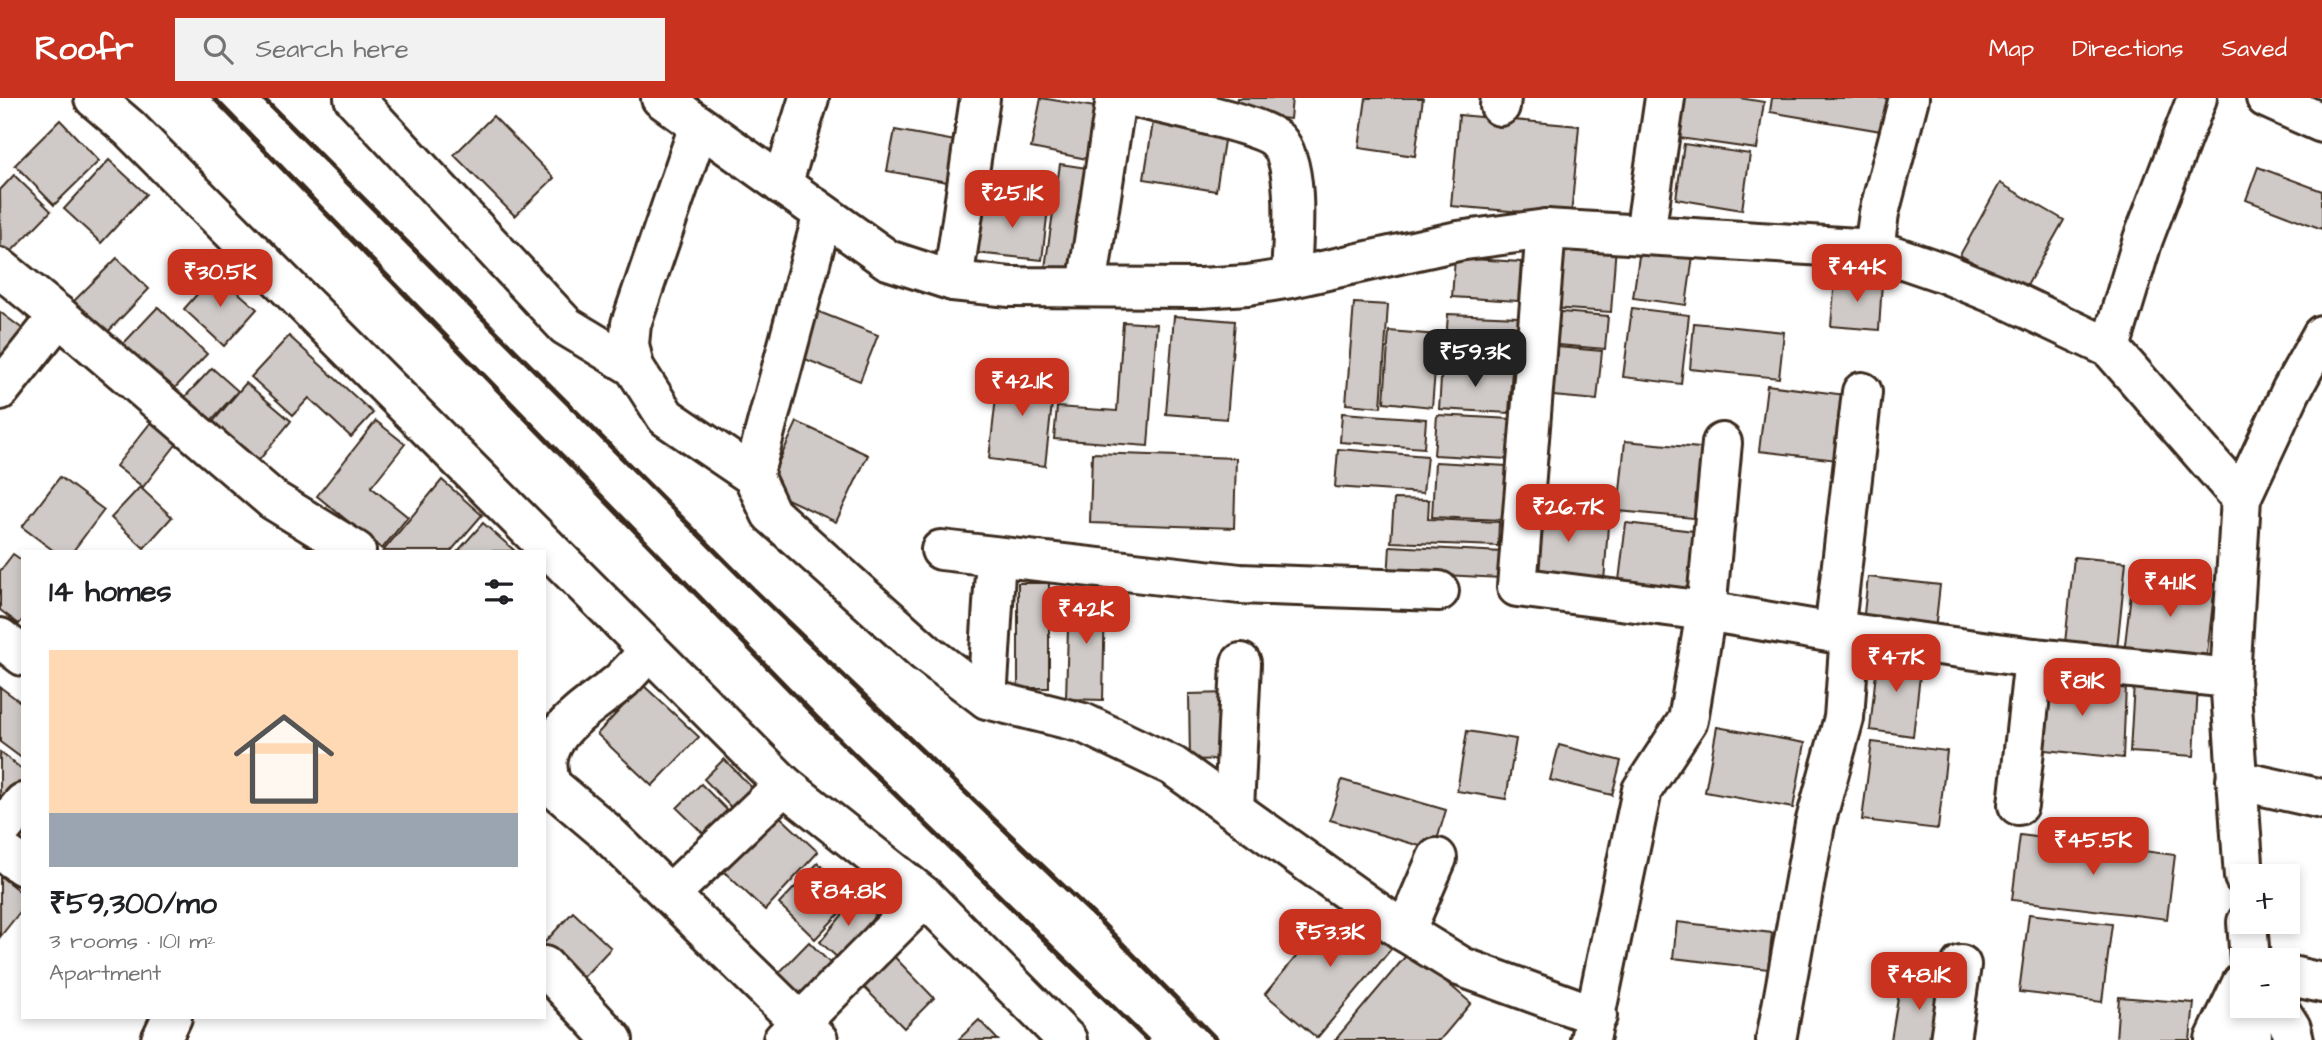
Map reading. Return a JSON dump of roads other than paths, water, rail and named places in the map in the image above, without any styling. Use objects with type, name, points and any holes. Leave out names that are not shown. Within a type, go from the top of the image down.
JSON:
[{"type":"street","points":[[94,98],[129,128],[648,652],[784,785],[925,897],[1067,1040]]},
{"type":"street","points":[[354,98],[566,327],[634,367]]},
{"type":"street","points":[[661,98],[888,260],[953,281],[1010,287],[1200,288],[1248,285],[1458,241],[1546,229],[1874,249],[1944,273],[2110,348],[2241,498]]},
{"type":"street","points":[[782,185],[809,98]]},
{"type":"street","points":[[953,281],[980,98]]},
{"type":"street","points":[[1087,287],[1116,98]]},
{"type":"street","points":[[1137,98],[1256,128],[1276,139],[1286,155],[1293,192],[1291,278]]},
{"type":"street","points":[[1645,234],[1665,98]]},
{"type":"street","points":[[1874,249],[1879,213],[1909,98]]},
{"type":"street","points":[[2110,348],[2143,239],[2197,98]]},
{"type":"street","points":[[2266,98],[2322,123]]},
{"type":"street","points":[[699,127],[631,324],[629,344],[634,367],[666,417],[753,476],[771,514],[926,653],[987,699],[1083,723],[1172,766],[1405,932],[1462,967],[1593,1028],[1642,790],[1688,720],[1706,611],[1722,443]]},
{"type":"street","points":[[753,476],[823,214]]},
{"type":"street","points":[[1546,229],[1517,587],[2034,658],[2230,678]]},
{"type":"street","points":[[0,268],[274,500],[354,550]]},
{"type":"street","points":[[0,390],[59,316]]},
{"type":"street","points":[[2243,864],[2230,678],[2241,498],[2291,391],[2322,335]]},
{"type":"street","points":[[1776,1040],[1812,836],[1844,718],[1842,633],[1862,392]]},
{"type":"street","points":[[941,550],[1240,584],[1439,591]]},
{"type":"street","points":[[987,699],[996,557]]},
{"type":"street","points":[[0,638],[21,654]]},
{"type":"street","points":[[648,652],[622,680],[557,708],[548,777],[552,786],[604,830],[670,894],[801,1035],[925,897]]},
{"type":"street","points":[[2018,805],[2034,658]]},
{"type":"street","points":[[1234,810],[1241,663]]},
{"type":"street","points":[[2236,780],[2322,799]]},
{"type":"street","points":[[670,894],[784,785]]},
{"type":"street","points":[[0,831],[21,805]]},
{"type":"street","points":[[0,850],[21,865]]},
{"type":"street","points":[[1405,932],[1437,858]]},
{"type":"street","points":[[1950,1040],[1961,965]]},
{"type":"street","points":[[546,968],[613,1040]]},
{"type":"street","points":[[2300,978],[2322,984]]},
{"type":"street","points":[[2215,1040],[2230,1008]]},
{"type":"street","points":[[2251,1018],[2252,1040]]},
{"type":"street","points":[[2285,1018],[2294,1040]]},
{"type":"street","points":[[161,1040],[171,1019]]},
{"type":"railway","points":[[214,98],[816,717],[1147,1040]]},
{"type":"railway","points":[[263,98],[753,589],[1097,918],[1217,1040]]}]
